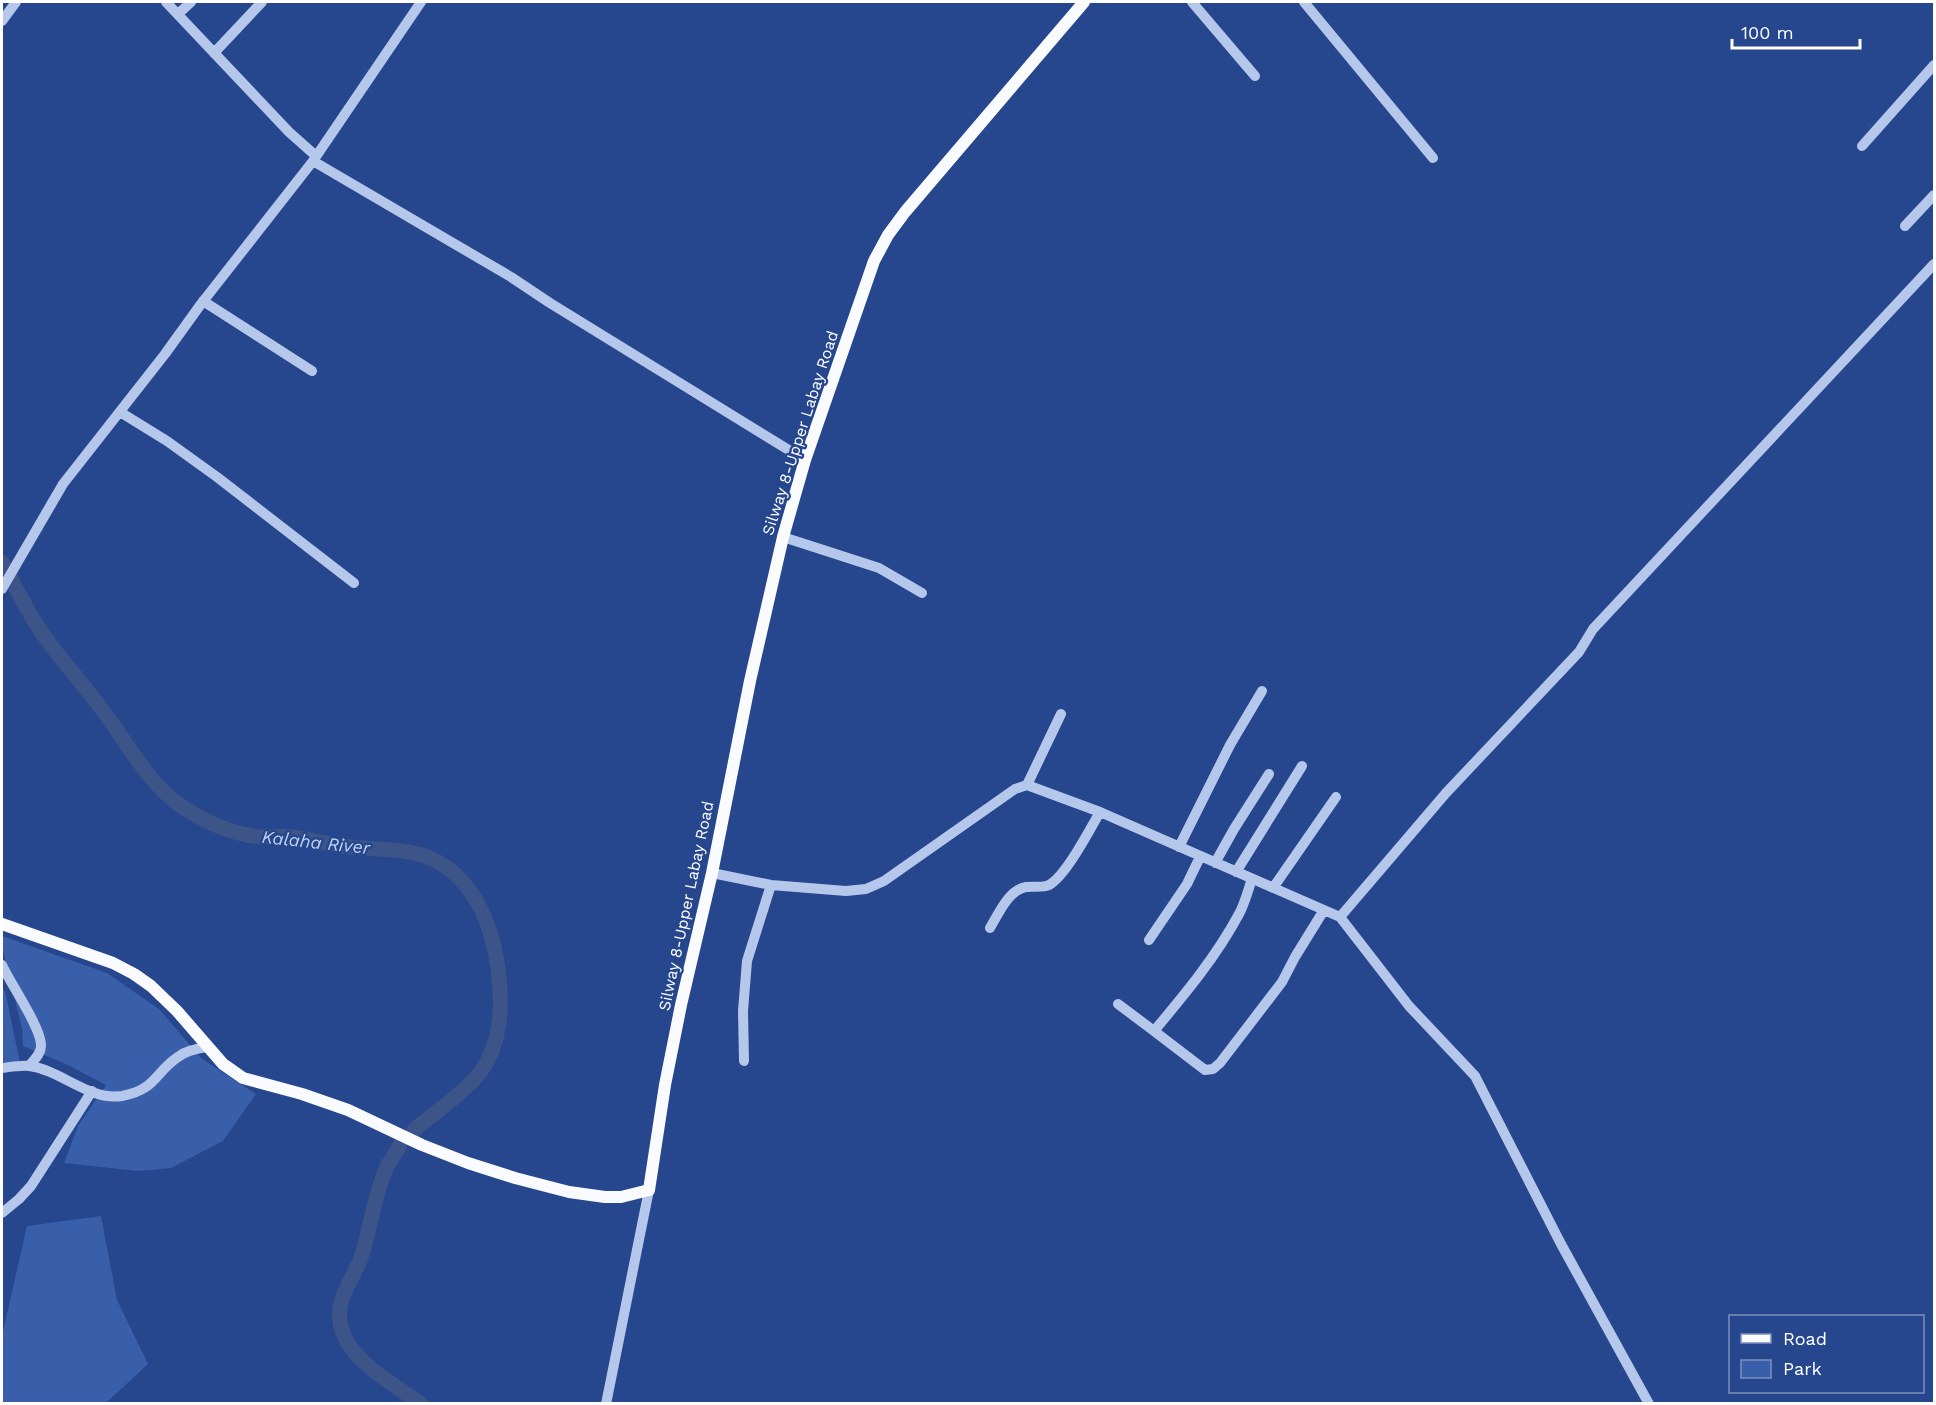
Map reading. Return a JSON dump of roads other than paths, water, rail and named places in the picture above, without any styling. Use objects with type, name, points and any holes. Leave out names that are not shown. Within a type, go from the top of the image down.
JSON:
[{"type":"main road","name":"Silway 8-Upper Labay Road","points":[[649,1190],[665,1085],[712,873],[750,681],[783,537],[805,460],[874,261],[884,240],[905,212],[1084,2]]},
{"type":"main road","points":[[2,924],[87,953],[134,974],[151,986],[177,1011],[223,1064],[243,1078],[302,1094],[348,1110],[468,1164],[554,1188],[587,1196],[621,1197],[649,1190]]},
{"type":"street","points":[[2,21],[16,2]]},
{"type":"street","points":[[166,2],[315,158],[805,460]]},
{"type":"street","points":[[178,14],[191,2]]},
{"type":"street","points":[[214,53],[262,2]]},
{"type":"street","points":[[2,589],[63,484],[315,158],[421,2]]},
{"type":"street","points":[[1192,2],[1255,76]]},
{"type":"street","points":[[1304,2],[1433,158]]},
{"type":"street","points":[[1862,146],[1935,65]]},
{"type":"street","points":[[1905,226],[1935,195]]},
{"type":"street","points":[[1340,916],[1446,793],[1579,652],[1593,629],[1935,264]]},
{"type":"street","points":[[203,301],[312,371]]},
{"type":"street","points":[[120,412],[167,441],[218,477],[354,583]]},
{"type":"street","points":[[783,537],[879,568],[922,593]]},
{"type":"street","points":[[1179,847],[1230,745],[1262,691]]},
{"type":"street","points":[[1027,785],[1061,714]]},
{"type":"street","points":[[1236,872],[1302,766]]},
{"type":"street","points":[[1215,863],[1269,774]]},
{"type":"street","points":[[712,873],[771,885],[846,891],[866,889],[884,880],[1015,789],[1027,785],[1100,812],[1340,916],[1409,1006],[1475,1076],[1562,1245],[1648,1404]]},
{"type":"street","points":[[1273,888],[1336,797]]},
{"type":"street","points":[[990,928],[1006,902],[1016,891],[1026,887],[1051,884],[1073,857],[1100,812]]},
{"type":"street","points":[[1149,940],[1187,884],[1200,857]]},
{"type":"street","points":[[1154,1031],[1199,977],[1219,947],[1239,915],[1252,879]]},
{"type":"street","points":[[744,1061],[743,1011],[747,961],[771,885]]},
{"type":"street","points":[[1118,1004],[1201,1068],[1209,1070],[1216,1067],[1282,982],[1324,910]]},
{"type":"street","points":[[2,965],[42,1044],[38,1056],[29,1066]]},
{"type":"street","points":[[2,1068],[29,1066],[106,1096],[120,1096],[138,1091],[155,1080],[175,1058],[187,1051],[208,1047]]},
{"type":"street","points":[[2,1214],[31,1186],[92,1091]]},
{"type":"street","points":[[606,1404],[649,1190]]},
{"type":"waterway","name":"Kalaha River","points":[[2,562],[33,619],[52,647],[99,705],[149,776],[181,806],[199,817],[239,833],[264,837],[288,836],[343,846],[409,852],[429,858],[446,867],[473,895],[482,912],[495,949],[500,996],[496,1037],[487,1062],[473,1081],[414,1130]]},
{"type":"waterway","name":"Kalaha River","points":[[400,1145],[382,1179],[362,1255],[342,1299],[339,1317],[343,1333],[351,1348],[363,1361],[421,1404]]}]
